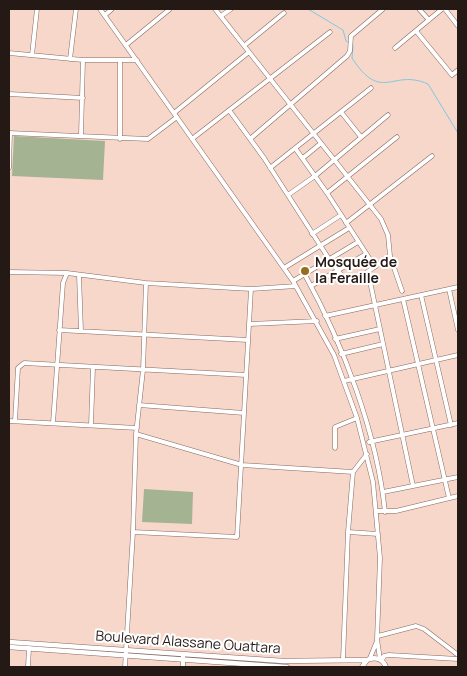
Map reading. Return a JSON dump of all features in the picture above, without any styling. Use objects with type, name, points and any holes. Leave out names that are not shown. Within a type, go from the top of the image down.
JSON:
[{"type":"main road","name":"Boulevard Alassane Ouattara","points":[[9,642],[29,646]]},
{"type":"main road","name":"Boulevard Alassane Ouattara","points":[[9,647],[29,646],[288,667]]},
{"type":"main road","name":"Boulevard Alassane Ouattara","points":[[183,658],[205,664],[381,660]]},
{"type":"main road","points":[[362,667],[368,659]]},
{"type":"main road","points":[[381,660],[386,667]]},
{"type":"street","points":[[32,55],[37,9]]},
{"type":"street","points":[[70,59],[76,9]]},
{"type":"street","points":[[100,9],[293,281],[317,321],[344,381],[367,454],[376,511],[380,574],[378,637],[381,660]]},
{"type":"street","points":[[104,15],[112,9]]},
{"type":"street","points":[[126,45],[170,9]]},
{"type":"street","points":[[215,9],[245,45],[289,106],[381,219],[388,235],[390,256],[402,291]]},
{"type":"street","points":[[221,16],[231,9]]},
{"type":"street","points":[[250,139],[349,54],[351,36],[383,9]]},
{"type":"street","points":[[419,9],[429,20]]},
{"type":"street","points":[[394,48],[443,9],[458,26]]},
{"type":"street","points":[[245,45],[284,13]]},
{"type":"street","points":[[416,30],[452,75],[458,70]]},
{"type":"street","points":[[192,139],[330,32]]},
{"type":"street","points":[[9,168],[10,133],[148,139],[249,52]]},
{"type":"street","points":[[9,53],[83,60],[137,60]]},
{"type":"street","points":[[81,135],[83,60]]},
{"type":"street","points":[[120,61],[120,139]]},
{"type":"street","points":[[270,168],[371,88]]},
{"type":"street","points":[[9,94],[83,98]]},
{"type":"street","points":[[229,110],[270,168],[337,271],[349,282],[356,280],[390,256]]},
{"type":"street","points":[[341,112],[361,137]]},
{"type":"street","points":[[288,195],[334,161],[388,115]]},
{"type":"street","points":[[327,193],[397,137]]},
{"type":"street","points":[[303,158],[320,144]]},
{"type":"street","points":[[295,148],[376,267]]},
{"type":"street","points":[[284,268],[348,226],[370,205],[432,156]]},
{"type":"street","points":[[312,234],[341,215]]},
{"type":"street","points":[[293,281],[358,242]]},
{"type":"street","points":[[311,286],[366,254]]},
{"type":"street","points":[[9,272],[67,273],[146,283],[251,289],[296,286]]},
{"type":"street","points":[[368,272],[413,486]]},
{"type":"street","points":[[53,423],[63,283],[67,273]]},
{"type":"street","points":[[79,275],[80,331]]},
{"type":"street","points":[[305,275],[352,379],[371,441],[383,492],[385,512]]},
{"type":"street","points":[[125,667],[133,532],[136,434],[143,370],[146,283]]},
{"type":"street","points":[[325,316],[458,287]]},
{"type":"street","points":[[133,532],[236,538],[242,465],[251,289]]},
{"type":"street","points":[[449,289],[458,330]]},
{"type":"street","points":[[420,295],[451,425]]},
{"type":"street","points":[[403,299],[449,498]]},
{"type":"street","points":[[250,324],[317,321]]},
{"type":"street","points":[[335,338],[380,328]]},
{"type":"street","points":[[59,330],[248,340]]},
{"type":"street","points":[[341,354],[383,344]]},
{"type":"street","points":[[344,381],[458,355]]},
{"type":"street","points":[[15,421],[20,364],[57,364],[246,375]]},
{"type":"street","points":[[91,425],[93,367]]},
{"type":"street","points":[[139,405],[244,413]]},
{"type":"street","points":[[335,448],[335,427],[357,418]]},
{"type":"street","points":[[9,421],[137,428]]},
{"type":"street","points":[[364,443],[458,423]]},
{"type":"street","points":[[136,434],[242,465],[353,472]]},
{"type":"street","points":[[343,660],[348,532],[353,472],[367,454]]},
{"type":"street","points":[[383,492],[458,477]]},
{"type":"street","points":[[376,511],[385,512],[458,496]]},
{"type":"street","points":[[348,532],[378,534]]},
{"type":"street","points":[[368,659],[378,637],[416,626],[424,629],[458,655]]},
{"type":"street","points":[[28,667],[29,646]]},
{"type":"street","points":[[381,660],[384,656],[389,655],[458,659]]},
{"type":"street","points":[[183,658],[183,667]]},
{"type":"green space","points":[[14,136],[105,141],[103,180],[12,176]]},
{"type":"green space","points":[[144,489],[193,492],[192,524],[142,522]]},
{"type":"waterway","points":[[308,9],[343,30],[346,41],[349,43]]},
{"type":"waterway","points":[[353,45],[352,58],[362,72],[371,79],[380,82],[416,80],[428,84],[458,133]]},
{"type":"place","name":"Mosquée de la Feraille","points":[[305,271]]}]
